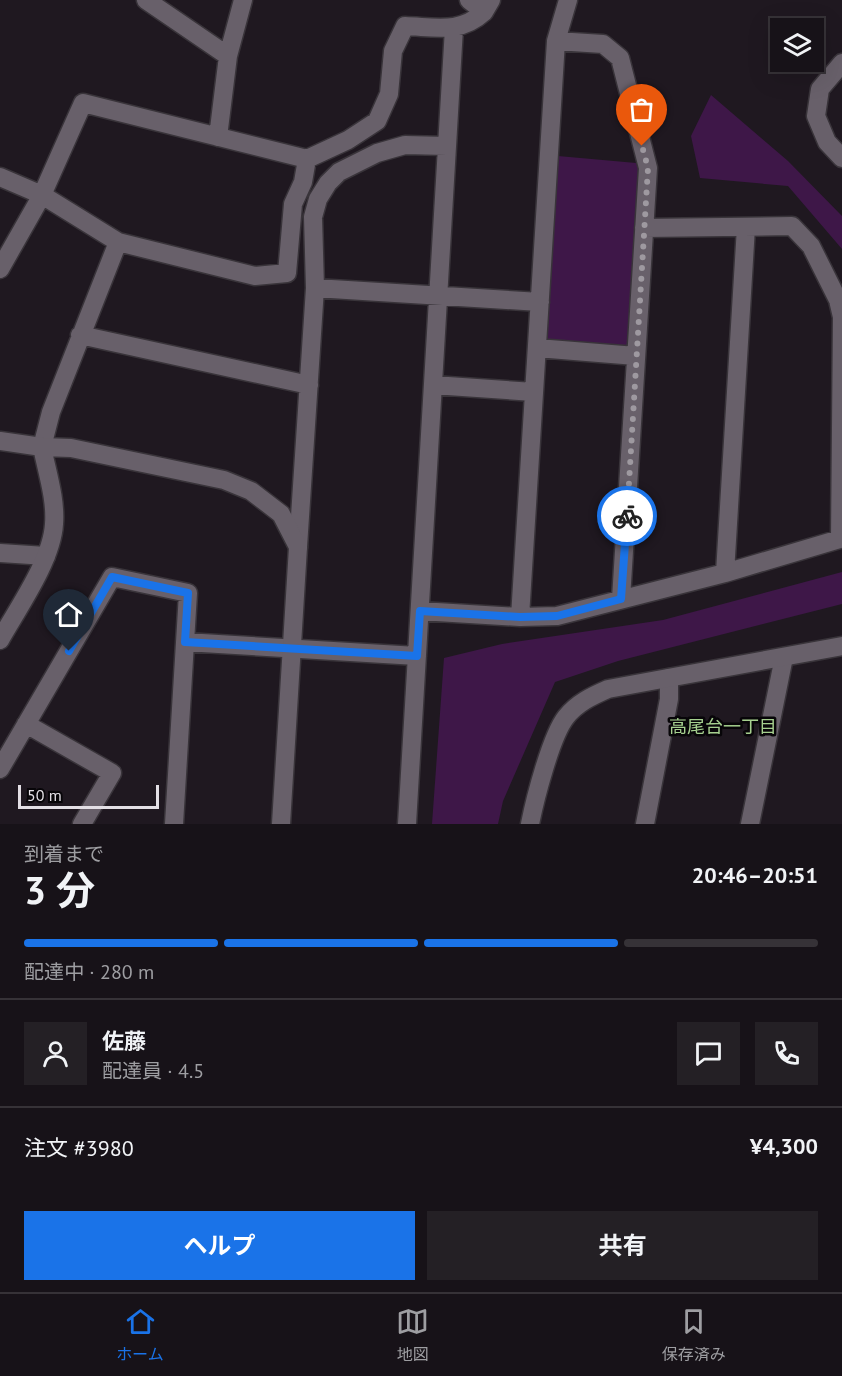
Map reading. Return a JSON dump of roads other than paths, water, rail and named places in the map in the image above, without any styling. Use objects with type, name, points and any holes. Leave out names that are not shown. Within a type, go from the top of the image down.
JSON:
[{"type":"street","points":[[146,0],[228,56]]},
{"type":"street","points":[[218,137],[228,56],[243,0]]},
{"type":"street","points":[[0,268],[42,195],[82,103],[307,159],[348,140],[377,121],[389,94],[393,51],[405,26],[454,28],[469,23],[487,6],[469,0]]},
{"type":"street","points":[[520,617],[556,41],[568,0]]},
{"type":"street","points":[[407,824],[454,28]]},
{"type":"street","points":[[556,41],[603,44],[620,58],[648,168],[621,599]]},
{"type":"street","points":[[842,63],[820,89],[816,116],[827,142],[842,158]]},
{"type":"street","points":[[281,824],[315,288],[313,217],[318,198],[339,172],[377,153],[405,145],[447,146]]},
{"type":"street","points":[[0,177],[42,195],[118,242],[255,276],[287,273],[293,204],[303,182],[307,159]]},
{"type":"street","points":[[420,611],[520,617],[557,616],[725,573],[840,539],[842,317],[838,300],[811,246],[792,226],[644,228]]},
{"type":"street","points":[[725,573],[746,227]]},
{"type":"street","points":[[0,640],[46,556],[51,540],[54,509],[42,447],[51,412],[118,242]]},
{"type":"street","points":[[315,288],[540,302]]},
{"type":"street","points":[[80,334],[309,385]]},
{"type":"street","points":[[537,348],[636,356]]},
{"type":"street","points":[[433,385],[534,392]]},
{"type":"street","points":[[0,441],[42,447],[71,448],[224,480],[251,491],[281,514],[298,547]]},
{"type":"street","points":[[0,553],[46,556]]},
{"type":"street","points":[[0,769],[112,577],[188,593],[174,824]]},
{"type":"street","points":[[185,642],[417,656]]},
{"type":"street","points":[[530,824],[554,741],[565,718],[587,698],[608,689],[842,646]]},
{"type":"street","points":[[750,824],[784,657]]},
{"type":"street","points":[[645,824],[669,699],[669,678]]},
{"type":"street","points":[[26,724],[112,773],[82,824]]},
{"type":"district","name":"高尾台一丁目","points":[[723,726]]}]
